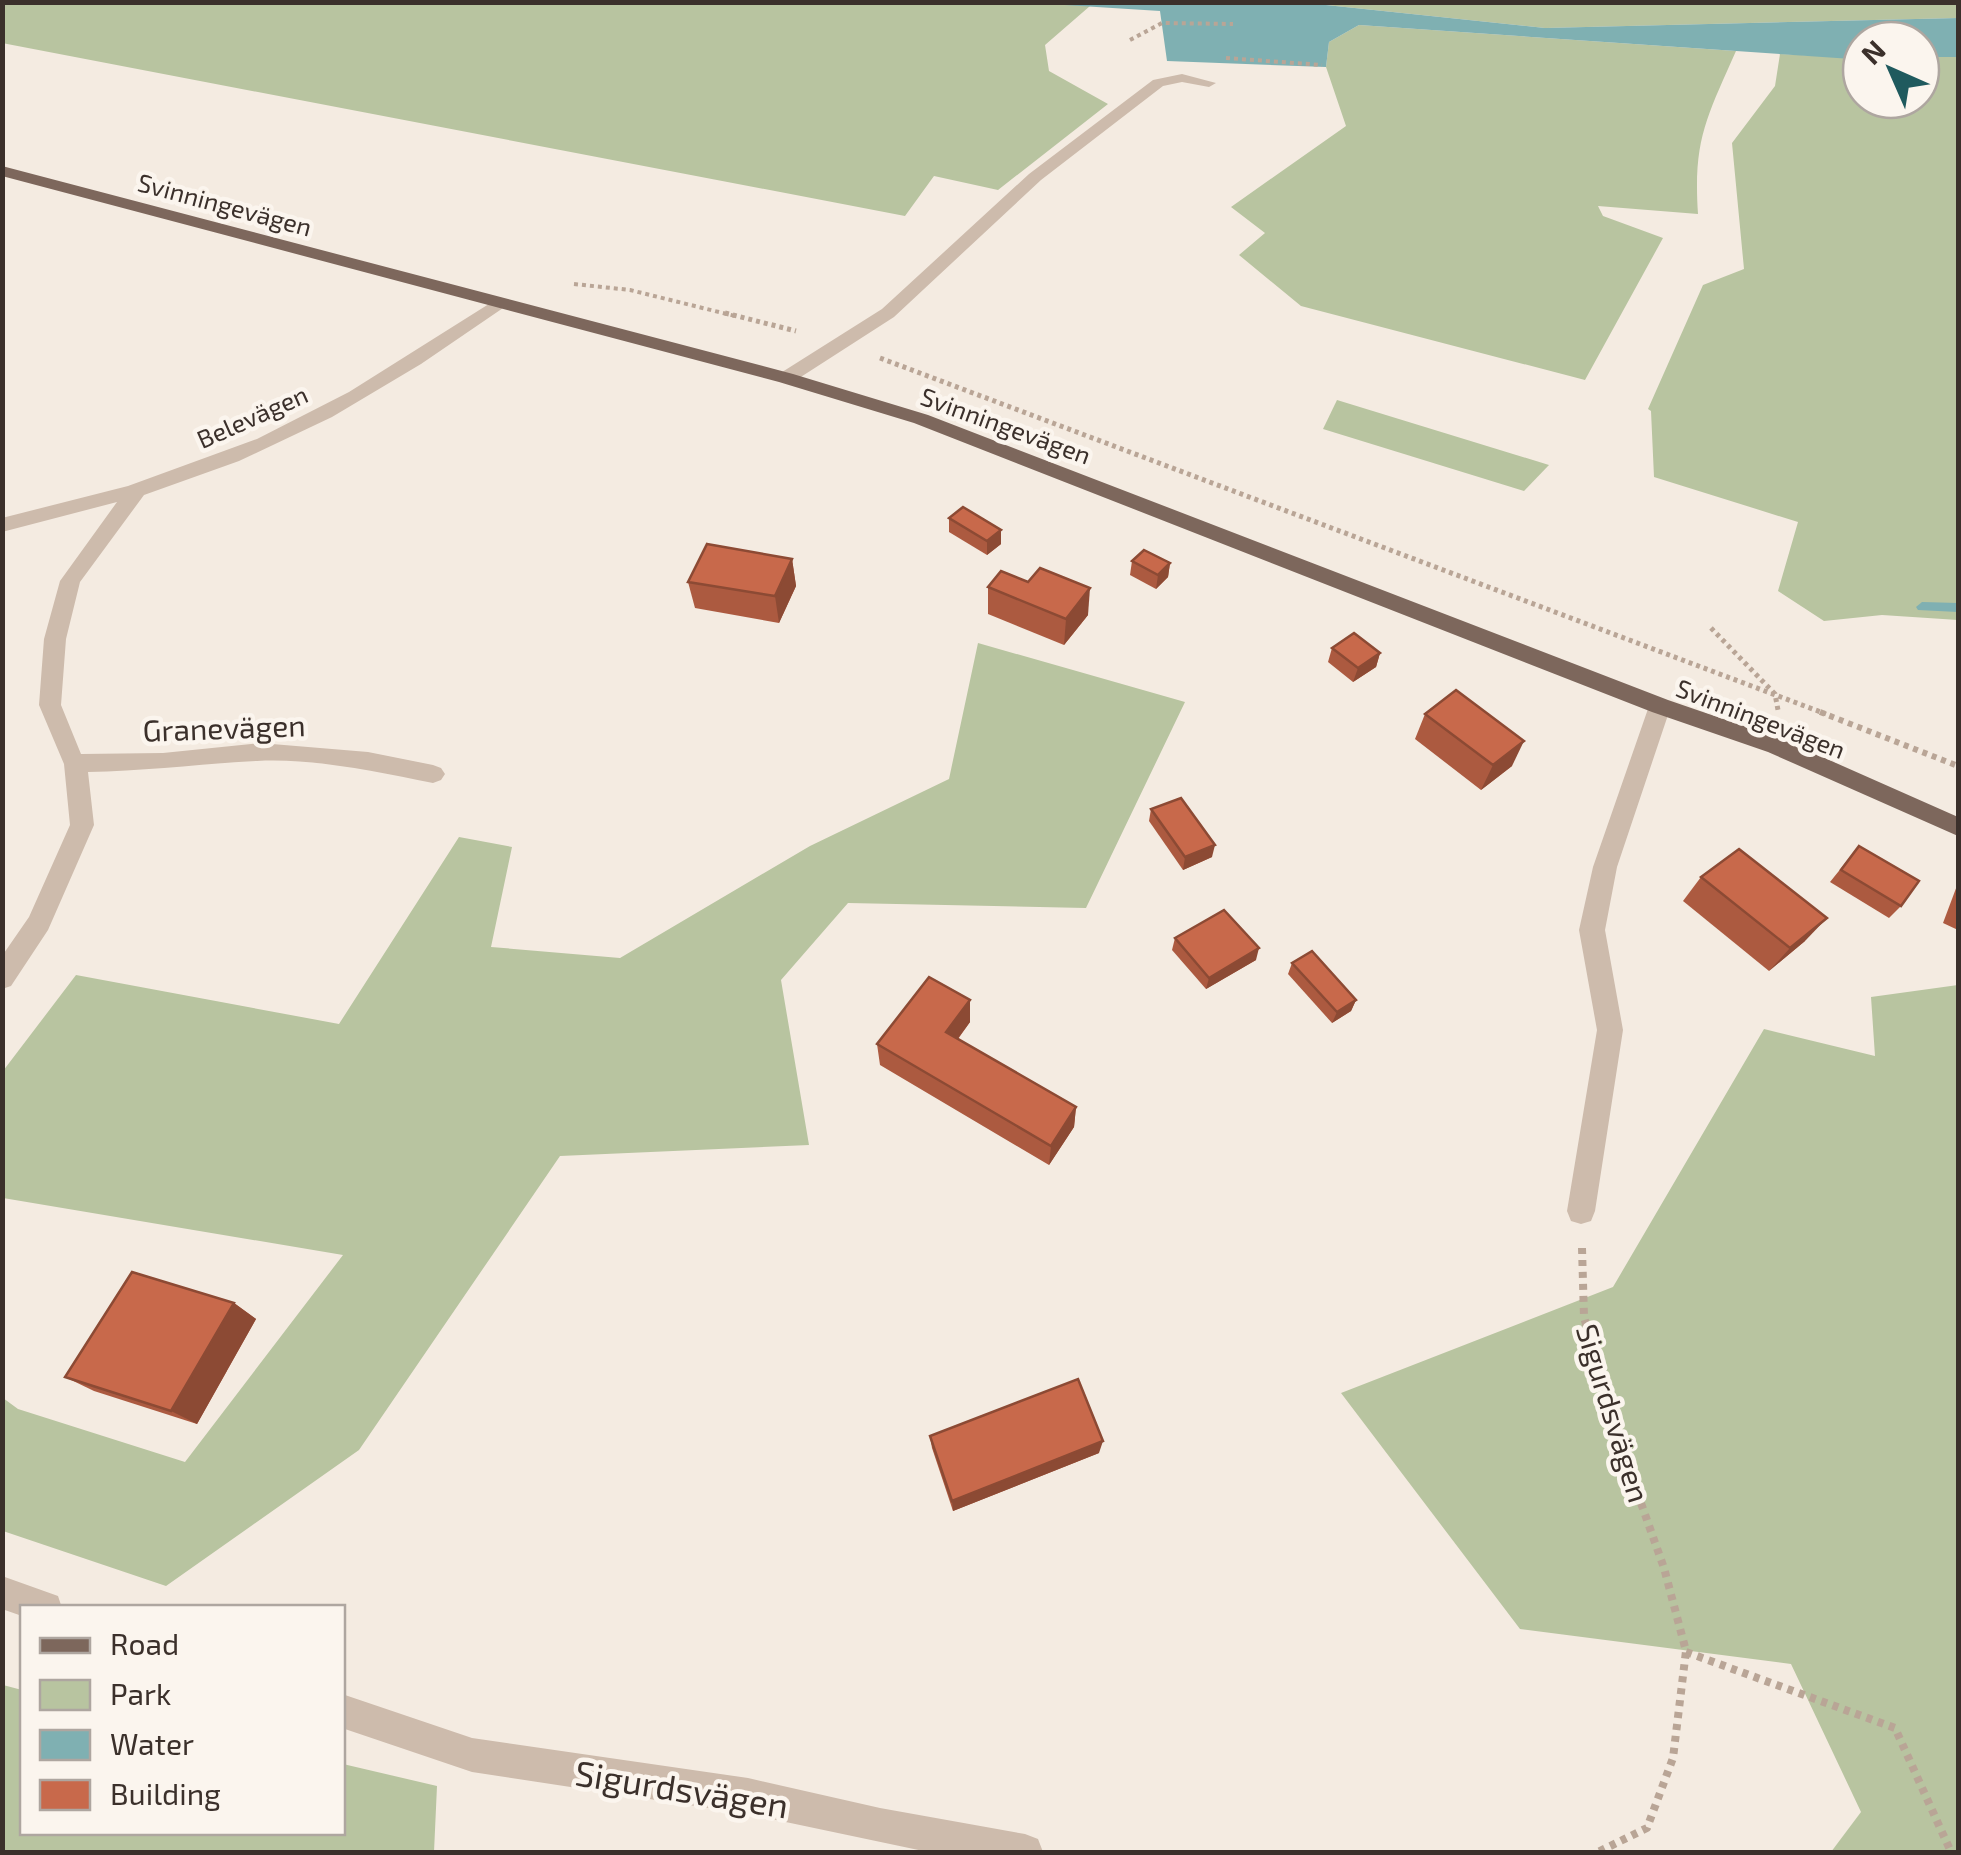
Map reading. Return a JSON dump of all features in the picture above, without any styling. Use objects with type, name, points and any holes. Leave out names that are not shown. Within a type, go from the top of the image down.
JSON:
[{"type":"main road","name":"Svinningevägen","points":[[2,171],[786,378],[921,419],[1660,706],[1784,750],[1958,827]]},
{"type":"street","points":[[786,378],[888,313],[1035,177],[1158,83],[1182,78],[1208,83]]},
{"type":"street","name":"Belevägen","points":[[2,526],[136,491],[265,443],[372,386],[500,302]]},
{"type":"street","points":[[2,978],[39,924],[82,825],[75,763],[65,748],[50,705],[55,639],[70,582],[136,491]]},
{"type":"street","points":[[1582,1212],[1610,1030],[1592,930],[1605,867],[1660,706]]},
{"type":"street","name":"Granevägen","points":[[75,763],[163,762],[260,752],[368,760],[434,774]]},
{"type":"street","points":[[2,1592],[38,1605]]},
{"type":"street","name":"Sigurdsvägen","points":[[345,1712],[472,1755],[748,1796],[880,1826],[1025,1852]]},
{"type":"path","points":[[1130,40],[1162,23],[1233,24]]},
{"type":"path","points":[[1218,57],[1322,65]]},
{"type":"path","points":[[1285,71],[1286,62]]},
{"type":"path","points":[[1712,628],[1776,694],[1784,750]]},
{"type":"path","name":"Sigurdsvägen","points":[[1582,1212],[1584,1317],[1614,1427],[1664,1568],[1686,1652],[1672,1758],[1647,1828],[1598,1852]]},
{"type":"path","points":[[1686,1652],[1895,1728],[1950,1852]]},
{"type":"green space","points":[[3,2],[1033,2],[1090,6],[1045,45],[1049,71],[1108,104],[998,190],[934,176],[905,216],[2,43]]},
{"type":"green space","points":[[1958,2],[1958,18],[1545,28],[1307,3]]},
{"type":"green space","points":[[1359,25],[1736,51],[1704,129],[1698,166],[1698,214],[1598,206],[1603,216],[1663,238],[1585,380],[1301,306],[1239,255],[1265,233],[1231,207],[1346,126],[1326,67],[1329,42]]},
{"type":"green space","points":[[1780,54],[1841,57],[1841,120],[1941,120],[1941,57],[1958,57],[1958,620],[1882,615],[1824,621],[1778,591],[1798,522],[1654,477],[1648,409],[1703,285],[1744,269],[1732,143],[1775,86]]},
{"type":"green space","points":[[1337,400],[1549,465],[1524,491],[1323,429]]},
{"type":"green space","points":[[978,643],[1185,702],[1086,908],[848,903],[781,980],[809,1145],[560,1156],[359,1450],[166,1586],[3,1531],[3,1398],[18,1409],[185,1462],[343,1255],[3,1198],[3,1071],[76,975],[339,1024],[459,837],[512,847],[491,947],[620,958],[810,846],[949,779]]},
{"type":"green space","points":[[1958,985],[1958,1852],[1831,1852],[1861,1812],[1791,1664],[1520,1629],[1341,1393],[1613,1287],[1764,1029],[1875,1056],[1871,997]]},
{"type":"green space","points":[[3,1685],[20,1689],[20,1835],[345,1835],[345,1764],[437,1786],[434,1852],[3,1852]]},
{"type":"water","points":[[1033,3],[1307,3],[1545,28],[1841,21],[1841,58],[1359,25],[1329,42],[1326,67],[1167,61],[1160,11]]},
{"type":"water","points":[[1958,18],[1958,57],[1941,57],[1941,20],[1875,20]]},
{"type":"building","points":[[963,507],[1001,530],[987,541],[949,518]]},
{"type":"building","points":[[707,544],[792,559],[775,596],[688,582]]},
{"type":"building","points":[[1144,550],[1170,563],[1158,575],[1132,561]]},
{"type":"building","points":[[1040,568],[1090,588],[1066,619],[988,587],[1001,571],[1028,582]]},
{"type":"building","points":[[1354,633],[1380,653],[1358,668],[1332,648]]},
{"type":"building","points":[[1456,690],[1524,741],[1493,765],[1425,714]]},
{"type":"building","points":[[1181,798],[1215,845],[1185,857],[1151,809]]},
{"type":"building","points":[[1859,846],[1919,881],[1901,906],[1841,870]]},
{"type":"building","points":[[1739,849],[1827,918],[1790,948],[1701,877]]},
{"type":"building","points":[[1224,910],[1259,948],[1209,978],[1175,938]]},
{"type":"building","points":[[1312,951],[1356,1000],[1337,1012],[1292,963]]},
{"type":"building","points":[[929,977],[970,1000],[946,1032],[1076,1107],[1051,1146],[877,1044]]},
{"type":"building","points":[[132,1272],[234,1303],[171,1411],[65,1377]]},
{"type":"building","points":[[1078,1379],[1103,1441],[952,1501],[930,1436]]},
{"type":"waterway","points":[[1922,607],[1958,608]]}]
